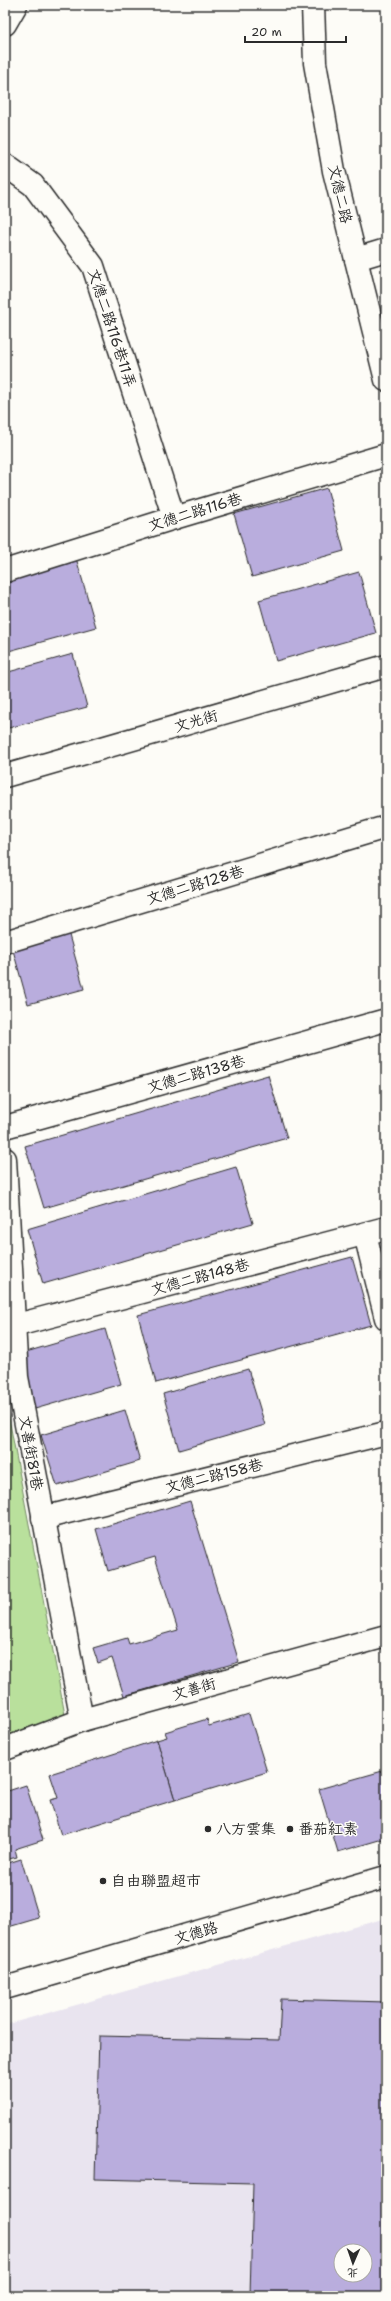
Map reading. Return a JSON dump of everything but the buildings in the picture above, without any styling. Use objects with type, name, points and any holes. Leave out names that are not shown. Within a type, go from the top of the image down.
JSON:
[{"type":"street","points":[[5,24],[16,5]]},
{"type":"street","name":"文德二路","points":[[313,5],[317,71],[334,171],[386,380]]},
{"type":"street","name":"文德二路116巷11弄","points":[[5,165],[33,185],[93,266],[174,518]]},
{"type":"street","points":[[356,259],[386,250]]},
{"type":"street","name":"文德二路116巷","points":[[5,571],[174,518],[386,455]]},
{"type":"street","name":"文光街","points":[[5,776],[386,666]]},
{"type":"street","name":"文德二路128巷","points":[[5,942],[386,827]]},
{"type":"street","name":"文德二路138巷","points":[[5,1127],[386,1020]]},
{"type":"street","name":"文善街81巷","points":[[5,1159],[17,1377],[82,1720]]},
{"type":"street","name":"文德二路148巷","points":[[13,1326],[386,1228]]},
{"type":"street","points":[[365,1234],[386,1318]]},
{"type":"street","name":"文德二路158巷","points":[[43,1518],[386,1433]]},
{"type":"street","name":"文善街","points":[[5,1749],[82,1720],[386,1636]]},
{"type":"street","name":"文德路","points":[[5,1988],[386,1877]]},
{"type":"shaded area","points":[[386,1918],[386,2296],[5,2296],[5,2025]]},
{"type":"green space","points":[[5,1397],[65,1715],[5,1738]]},
{"type":"place","name":"八方雲集","points":[[208,1829]]},
{"type":"place","name":"番茄紅素","points":[[290,1829]]},
{"type":"place","name":"自由聯盟超市","points":[[103,1881]]}]
